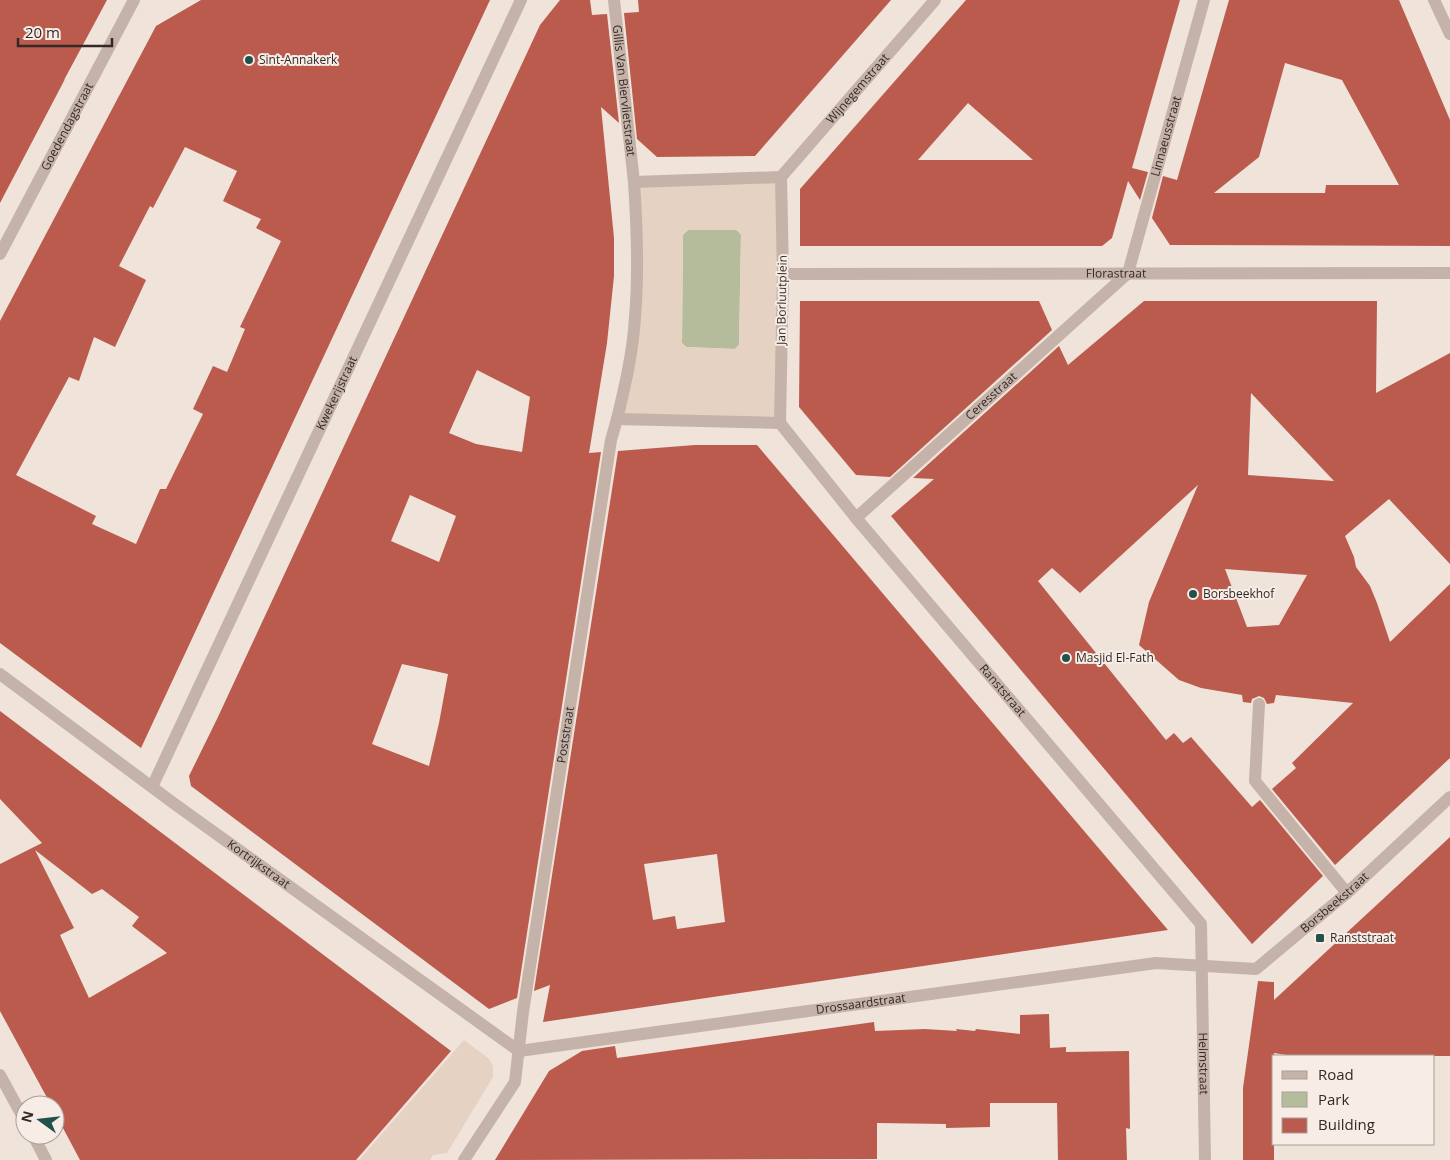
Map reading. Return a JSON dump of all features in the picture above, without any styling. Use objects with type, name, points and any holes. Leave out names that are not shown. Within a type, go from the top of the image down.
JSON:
[{"type":"street","name":"Goedendagstraat","points":[[0,254],[134,0]]},
{"type":"street","name":"Kwekerijstraat","points":[[152,787],[521,0]]},
{"type":"street","name":"Gillis Van Biervlietstraat","points":[[614,0],[634,182],[638,242],[635,317],[628,367],[617,419]]},
{"type":"street","name":"Wijnegemstraat","points":[[782,177],[935,0]]},
{"type":"street","name":"Linnaeusstraat","points":[[1128,273],[1204,0]]},
{"type":"street","points":[[1434,0],[1450,34]]},
{"type":"street","points":[[634,182],[782,177]]},
{"type":"street","name":"Jan Borluutplein","points":[[780,423],[783,274],[782,177]]},
{"type":"street","name":"Ceresstraat","points":[[856,518],[1128,273]]},
{"type":"street","name":"Florastraat","points":[[783,274],[1450,274]]},
{"type":"street","points":[[617,419],[780,423]]},
{"type":"street","name":"Poststraat","points":[[464,1160],[515,1082],[524,1002],[611,440],[617,419]]},
{"type":"street","name":"Ranststraat","points":[[780,423],[856,518],[1201,924],[1203,966]]},
{"type":"street","name":"Kortrijkstraat","points":[[0,674],[152,787],[519,1051]]},
{"type":"street","points":[[1259,704],[1255,781],[1346,893]]},
{"type":"street","name":"Borsbeekstraat","points":[[1203,966],[1256,969],[1346,893],[1450,798]]},
{"type":"street","name":"Drossaardstraat","points":[[519,1051],[1156,963],[1203,966]]},
{"type":"street","name":"Helmstraat","points":[[1203,966],[1205,1160]]},
{"type":"street","points":[[0,1075],[15,1103]]},
{"type":"street","points":[[38,1145],[46,1160]]},
{"type":"green space","points":[[688,230],[736,230],[741,235],[739,345],[735,349],[686,347],[682,343],[683,235]]},
{"type":"shaded area","points":[[781,177],[780,423],[617,419],[631,352],[634,182]],"holes":[[[688,230],[739,231],[741,235],[739,345],[735,349],[686,347],[682,343],[683,234]]]},
{"type":"shaded area","points":[[464,1040],[488,1058],[493,1066],[493,1077],[447,1153],[433,1155],[430,1160],[359,1160]]},
{"type":"building","points":[[0,0],[107,0],[0,203]]},
{"type":"building","points":[[201,0],[490,0],[141,748],[0,643],[0,321],[156,26]],"holes":[[[185,147],[237,171],[223,201],[261,219],[256,228],[281,241],[240,327],[245,329],[227,372],[213,366],[193,409],[203,414],[166,489],[160,489],[136,544],[92,524],[96,516],[16,475],[69,377],[79,381],[94,337],[115,347],[146,280],[119,266],[150,206],[153,208]]]},
{"type":"building","points":[[560,0],[590,0],[592,15],[607,14],[619,123],[601,107],[614,238],[614,276],[607,343],[589,453],[601,452],[517,998],[489,1009],[191,786],[189,776],[540,25]],"holes":[[[477,370],[530,397],[522,452],[476,444],[449,433]],[[410,495],[456,516],[439,562],[391,541]],[[402,664],[448,674],[429,766],[372,744]]]},
{"type":"building","points":[[638,0],[891,0],[755,156],[657,157],[637,139],[624,13],[639,12]]},
{"type":"building","points":[[966,0],[1180,0],[1132,168],[1148,172],[1140,200],[1128,181],[1112,238],[1102,246],[800,246],[800,189]],"holes":[[[968,103],[1033,160],[918,160]]]},
{"type":"building","points":[[1229,0],[1399,0],[1450,120],[1450,246],[1170,245],[1152,218],[1163,176],[1177,180]],"holes":[[[1285,63],[1342,80],[1399,185],[1326,185],[1325,193],[1214,193],[1259,157]]]},
{"type":"building","points":[[800,301],[1039,301],[1052,330],[890,477],[856,475],[799,407]]},
{"type":"building","points":[[1144,301],[1377,301],[1376,393],[1450,353],[1450,564],[1389,499],[1345,536],[1356,567],[1370,586],[1390,642],[1450,584],[1450,758],[1335,865],[1272,789],[1296,768],[1292,763],[1353,703],[1276,695],[1274,703],[1267,704],[1264,698],[1259,696],[1252,699],[1251,703],[1243,702],[1242,695],[1201,688],[1179,680],[1139,645],[1149,602],[1198,485],[1080,593],[1052,568],[1038,581],[1166,740],[1174,733],[1183,743],[1191,737],[1252,807],[1260,800],[1323,876],[1252,944],[891,516],[934,479],[913,478],[1059,346],[1068,365]],"holes":[[[1251,393],[1334,481],[1248,475]],[[1225,569],[1307,575],[1279,625],[1247,627]]]},
{"type":"building","points":[[695,445],[757,445],[1168,930],[543,1022],[550,985],[534,991],[618,451]],"holes":[[[717,854],[725,922],[677,929],[675,916],[653,920],[644,864]]]},
{"type":"building","points":[[0,711],[451,1051],[356,1160],[80,1160],[65,1132],[65,1095],[46,1095],[0,1011],[0,864],[42,843],[0,799]],"holes":[[[35,850],[92,894],[102,889],[139,917],[132,926],[167,953],[89,998],[60,935],[74,928]]]},
{"type":"building","points":[[1450,837],[1450,1056],[1287,1055],[1274,1053],[1272,1055],[1272,1145],[1274,1145],[1274,1160],[1243,1160],[1243,1088],[1258,981],[1274,982],[1274,1000]]},
{"type":"building","points":[[1049,1014],[1050,1048],[1066,1047],[1066,1052],[1129,1051],[1130,1129],[1126,1128],[1127,1160],[1058,1160],[1057,1103],[990,1103],[990,1127],[946,1128],[946,1124],[877,1123],[877,1159],[495,1160],[549,1071],[582,1051],[615,1046],[617,1058],[874,1022],[875,1031],[925,1029],[957,1031],[956,1029],[975,1031],[976,1029],[1020,1034],[1020,1015]]},
{"type":"place","name":"Sint-Annakerk","points":[[249,60]]},
{"type":"place","name":"Borsbeekhof","points":[[1193,594]]},
{"type":"place","name":"Masjid El-Fath","points":[[1066,658]]},
{"type":"place","name":"Ranststraat","points":[[1320,938]]}]
